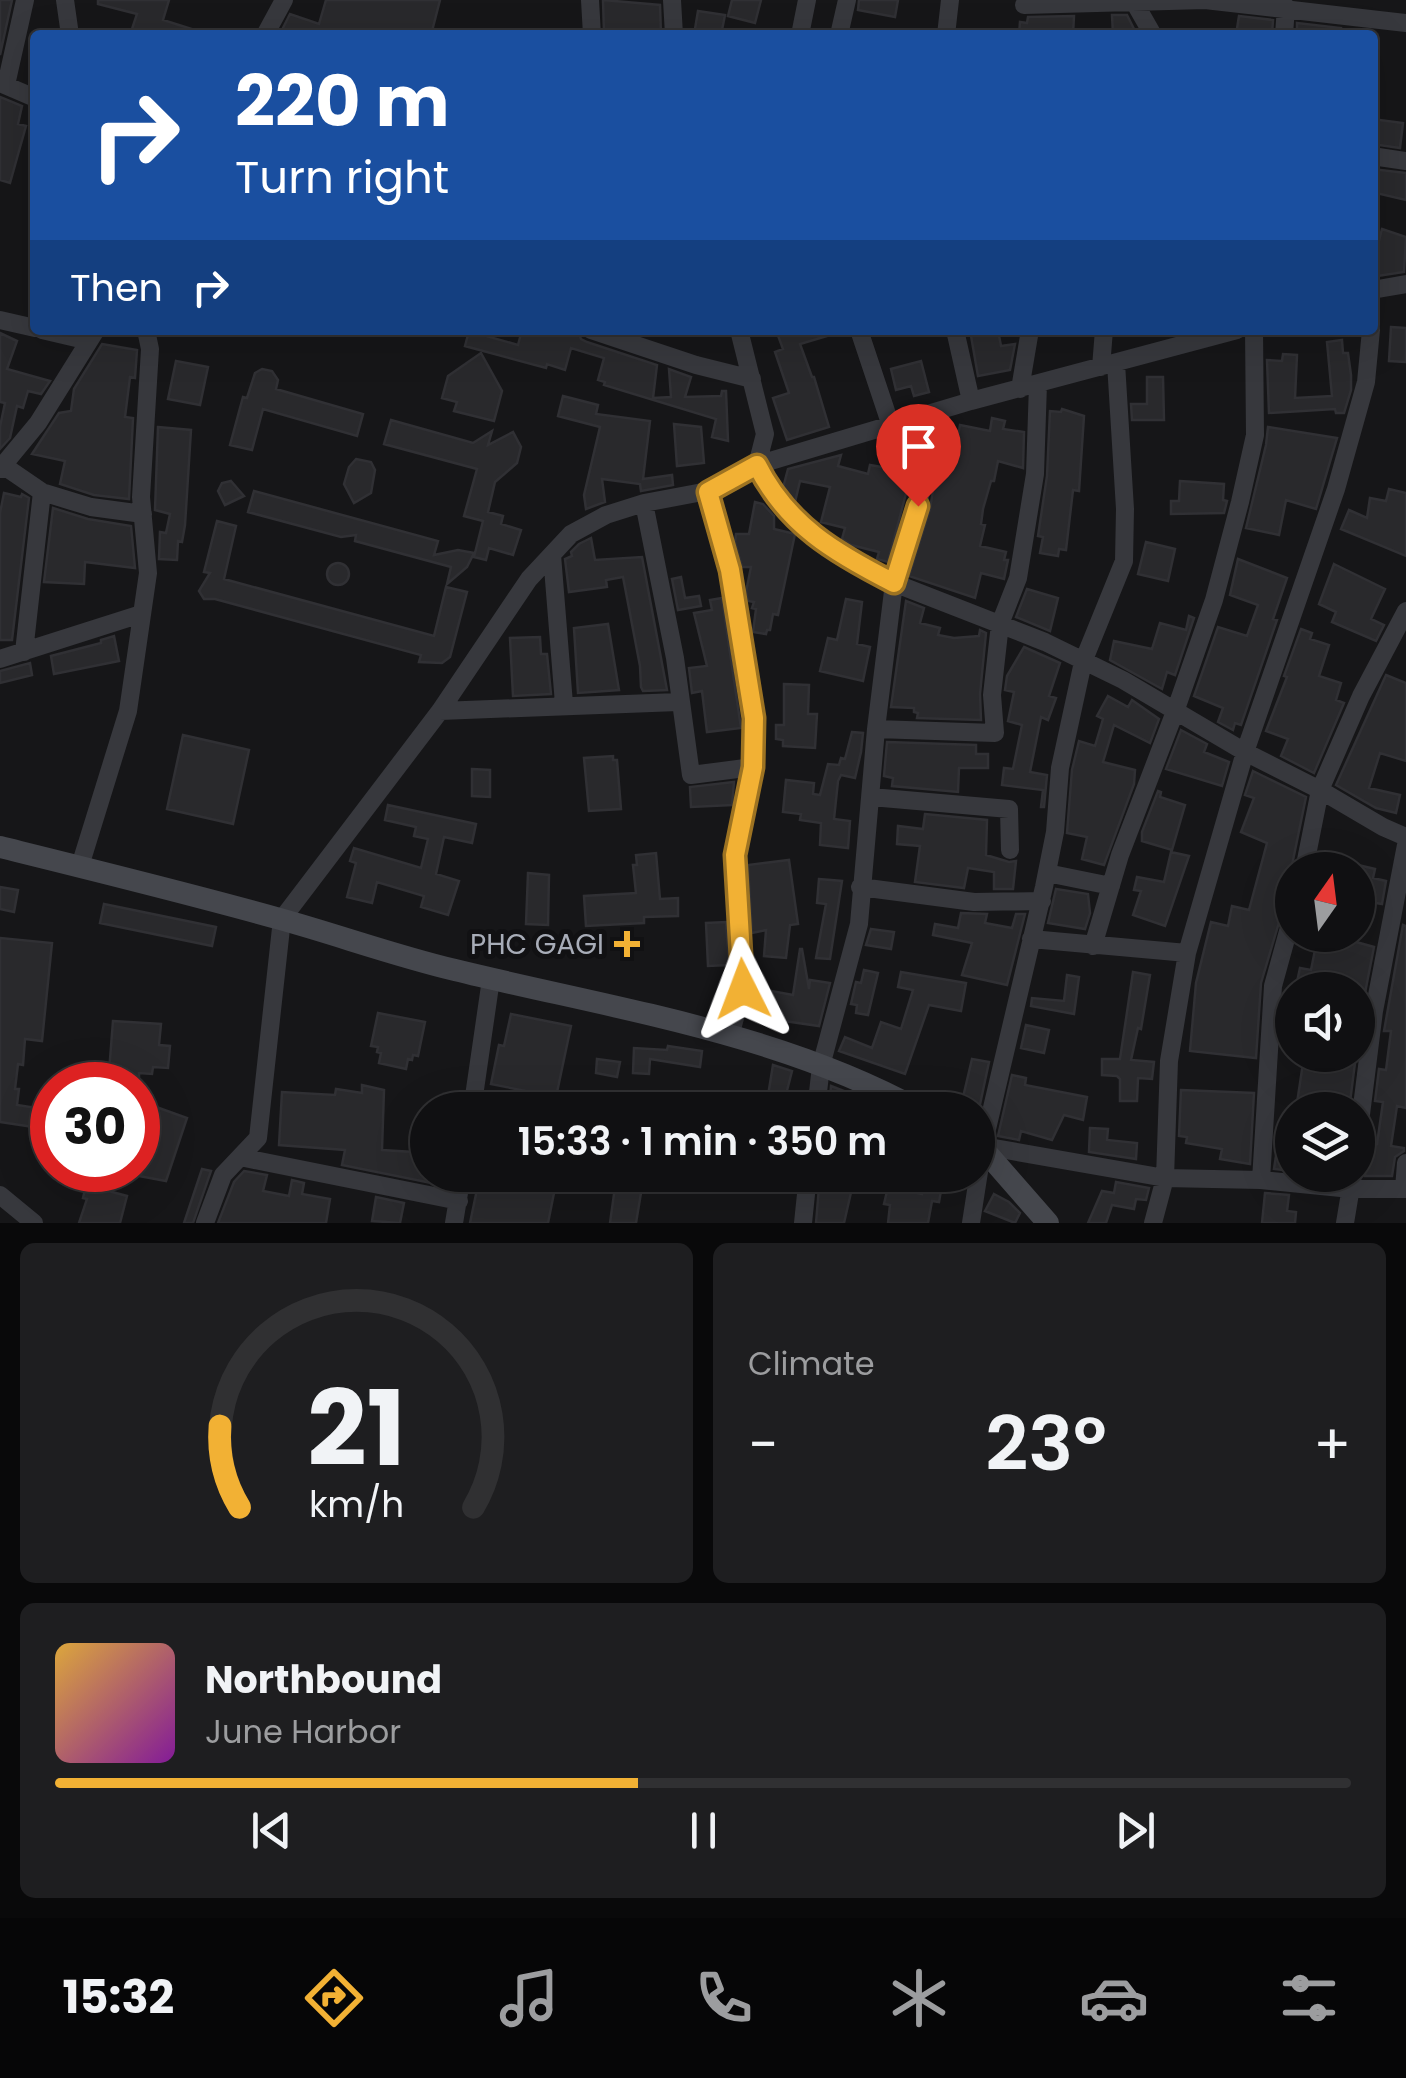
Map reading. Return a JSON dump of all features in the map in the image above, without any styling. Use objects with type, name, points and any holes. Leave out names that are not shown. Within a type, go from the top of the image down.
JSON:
[{"type":"street","points":[[26,0],[3,84],[30,96]]},
{"type":"street","points":[[64,0],[69,30]]},
{"type":"street","points":[[268,30],[284,0]]},
{"type":"street","points":[[590,0],[592,30]]},
{"type":"street","points":[[672,0],[674,30]]},
{"type":"street","points":[[801,30],[807,0]]},
{"type":"street","points":[[840,30],[847,0]]},
{"type":"street","points":[[947,30],[950,0]]},
{"type":"street","points":[[1135,1],[1150,30]]},
{"type":"street","points":[[1024,5],[1261,2],[1286,7],[1370,8],[1406,23]]},
{"type":"street","points":[[1284,30],[1286,7]]},
{"type":"street","points":[[1378,157],[1406,161]]},
{"type":"street","points":[[1378,288],[1403,281]]},
{"type":"street","points":[[0,320],[30,327]]},
{"type":"street","points":[[80,866],[128,711],[148,574],[141,498],[150,348],[147,335]]},
{"type":"street","points":[[607,335],[752,379]]},
{"type":"street","points":[[741,335],[766,434],[757,465],[773,496],[810,532],[851,561],[894,583],[1045,642],[1176,709],[1245,752],[1382,827],[1406,836]]},
{"type":"street","points":[[861,335],[891,426]]},
{"type":"street","points":[[956,335],[972,401]]},
{"type":"street","points":[[1020,389],[1029,335]]},
{"type":"street","points":[[994,1092],[1042,900],[1055,832],[1060,768],[1083,662],[1124,560],[1126,508],[1105,335]]},
{"type":"street","points":[[205,1223],[223,1175],[258,1138],[282,919],[440,710],[529,579],[571,534],[606,515],[644,503],[708,492],[757,465],[1202,335]]},
{"type":"street","points":[[1093,946],[1214,600],[1255,434],[1254,335]]},
{"type":"street","points":[[1153,1223],[1165,1178],[1169,1062],[1188,953],[1245,752],[1336,489],[1366,382],[1371,335]]},
{"type":"street","points":[[92,336],[38,423],[2,468],[42,492],[91,506],[144,514]]},
{"type":"street","points":[[876,730],[994,733],[992,696],[1000,624],[1018,578],[1034,474],[1038,384]]},
{"type":"street","points":[[818,1092],[821,1066],[859,924],[894,583],[927,464],[929,415]]},
{"type":"street","points":[[24,652],[42,492]]},
{"type":"street","points":[[708,492],[730,570],[754,718],[753,767],[735,855],[743,989],[730,1036]]},
{"type":"street","points":[[644,503],[675,658],[691,775],[753,767]]},
{"type":"street","points":[[552,555],[564,704]]},
{"type":"street","points":[[1308,852],[1320,790],[1361,696],[1406,611]]},
{"type":"street","points":[[0,660],[141,614]]},
{"type":"street","points":[[440,710],[678,702]]},
{"type":"street","points":[[870,797],[1010,809],[1010,850]]},
{"type":"street","points":[[1364,1092],[1374,1010],[1406,845]]},
{"type":"street","points":[[0,846],[282,919],[491,979],[730,1036],[858,1078],[885,1092]]},
{"type":"street","points":[[1047,873],[1111,886]]},
{"type":"street","points":[[860,887],[974,902],[1042,900]]},
{"type":"street","points":[[1030,939],[1188,953]]},
{"type":"street","points":[[1262,1180],[1273,986],[1282,952]]},
{"type":"street","points":[[475,1092],[491,979]]},
{"type":"street","points":[[995,1147],[1165,1178],[1275,1180]]},
{"type":"street","points":[[240,1157],[458,1201]]},
{"type":"street","points":[[995,1161],[1048,1223]]},
{"type":"street","points":[[1375,1185],[1405,1189],[1406,1163]]},
{"type":"street","points":[[454,1223],[459,1192]]},
{"type":"street","points":[[803,1223],[806,1192]]},
{"type":"street","points":[[971,1223],[975,1192]]},
{"type":"street","points":[[1345,1223],[1350,1192]]},
{"type":"street","points":[[0,1196],[34,1223]]},
{"type":"building","points":[[0,0],[12,0],[0,55]]},
{"type":"building","points":[[98,0],[169,0],[163,20],[195,30],[132,30],[137,14],[98,4]]},
{"type":"building","points":[[326,0],[440,0],[432,30],[282,30],[290,14],[319,24]]},
{"type":"building","points":[[603,0],[660,5],[661,30],[604,30]]},
{"type":"building","points":[[732,0],[761,0],[755,23],[728,16]]},
{"type":"building","points":[[859,0],[898,0],[895,17],[858,10]]},
{"type":"building","points":[[698,11],[725,15],[722,30],[695,29]]},
{"type":"building","points":[[1112,15],[1127,15],[1134,30],[1113,30]]},
{"type":"building","points":[[1074,16],[1073,30],[1019,30],[1020,22],[1027,23],[1028,17]]},
{"type":"building","points":[[1239,16],[1273,20],[1272,30],[1237,30]]},
{"type":"building","points":[[1297,23],[1341,28],[1341,30],[1297,30]]},
{"type":"building","points":[[0,97],[22,106],[18,124],[26,126],[10,183],[0,180]]},
{"type":"building","points":[[1378,120],[1403,123],[1400,148],[1378,145]]},
{"type":"building","points":[[1378,170],[1406,173],[1406,200],[1378,193]]},
{"type":"building","points":[[1382,229],[1406,237],[1404,272],[1378,276]]},
{"type":"building","points":[[1391,327],[1406,328],[1406,362],[1389,361]]},
{"type":"building","points":[[0,333],[17,341],[7,369],[50,381],[41,394],[28,391],[23,408],[17,406],[10,438],[0,449],[5,403],[0,402]]},
{"type":"building","points":[[468,335],[518,345],[521,335],[579,335],[587,342],[657,365],[653,398],[671,397],[669,369],[691,377],[685,397],[721,396],[726,391],[728,441],[712,437],[716,419],[604,385],[598,380],[604,358],[571,348],[565,370],[465,346]]},
{"type":"building","points":[[778,335],[830,335],[800,344],[829,427],[787,440],[773,398],[789,393],[775,352],[783,349]]},
{"type":"building","points":[[971,335],[999,335],[1001,346],[1015,344],[1010,370],[978,376]]},
{"type":"building","points":[[1342,340],[1351,375],[1344,413],[1336,413],[1335,409],[1269,413],[1267,360],[1282,361],[1283,354],[1297,355],[1295,398],[1332,396],[1327,342]]},
{"type":"building","points":[[102,344],[137,350],[125,417],[133,418],[129,499],[94,495],[60,484],[65,461],[32,454],[59,413],[71,411],[74,389]]},
{"type":"building","points":[[481,353],[502,391],[494,421],[454,411],[457,402],[442,398],[448,376]]},
{"type":"building","points":[[176,361],[208,367],[200,405],[168,399]]},
{"type":"building","points":[[921,361],[929,392],[914,396],[911,386],[896,390],[891,369]]},
{"type":"building","points":[[262,369],[272,371],[278,380],[276,389],[363,414],[357,436],[263,409],[252,450],[230,445],[243,397],[247,398],[255,373]]},
{"type":"building","points":[[1147,377],[1163,377],[1164,420],[1132,420],[1131,404],[1147,404]]},
{"type":"building","points":[[563,396],[598,405],[596,414],[650,421],[643,479],[672,475],[673,485],[641,491],[640,484],[602,479],[605,502],[586,509],[584,495],[600,427],[558,416]]},
{"type":"building","points":[[1062,409],[1084,416],[1079,491],[1073,490],[1066,550],[1059,549],[1058,556],[1040,553],[1043,537],[1038,536],[1047,476],[1050,411]]},
{"type":"building","points":[[992,418],[1005,421],[1003,429],[1024,432],[1023,468],[998,461],[983,509],[981,524],[985,525],[980,546],[1006,552],[1004,560],[1008,560],[1004,579],[981,573],[975,598],[909,576],[930,509],[940,448],[956,447],[960,425],[990,431]]},
{"type":"building","points":[[391,420],[473,443],[492,431],[488,445],[513,432],[521,447],[517,463],[495,482],[488,512],[503,516],[501,524],[521,530],[513,555],[489,548],[486,560],[474,557],[483,521],[464,516],[477,469],[384,444]]},
{"type":"building","points":[[674,424],[701,427],[704,463],[677,466]]},
{"type":"building","points":[[158,427],[191,430],[185,525],[182,542],[178,541],[177,560],[159,559],[160,532],[166,533],[170,514],[155,510]]},
{"type":"building","points":[[1268,427],[1337,438],[1316,509],[1286,500],[1279,535],[1246,528]]},
{"type":"building","points":[[841,455],[838,466],[868,474],[870,465],[904,471],[906,461],[914,463],[888,562],[877,559],[879,552],[842,539],[845,528],[821,522],[830,487],[800,481],[795,502],[783,488],[788,469]]},
{"type":"building","points":[[356,459],[371,462],[375,470],[371,493],[354,503],[344,484]]},
{"type":"building","points":[[231,481],[244,496],[225,505],[218,491],[222,483]]},
{"type":"building","points":[[1180,481],[1224,484],[1224,513],[1171,514],[1171,501],[1179,501]]},
{"type":"building","points":[[1389,489],[1406,493],[1406,556],[1341,529],[1349,510],[1367,518],[1370,498],[1386,501]]},
{"type":"building","points":[[254,491],[438,541],[434,555],[458,550],[474,553],[467,567],[447,584],[451,567],[355,541],[356,535],[341,537],[248,512]]},
{"type":"building","points":[[4,493],[29,498],[12,640],[0,640],[0,513]]},
{"type":"building","points":[[755,502],[763,504],[774,516],[774,529],[795,534],[778,615],[773,614],[766,634],[753,632],[756,609],[746,592],[751,567],[742,567],[735,542],[736,534],[749,534]]},
{"type":"building","points":[[53,508],[131,526],[135,568],[85,562],[84,584],[44,582]]},
{"type":"building","points":[[217,521],[236,526],[224,579],[434,636],[446,587],[467,592],[450,657],[442,663],[419,662],[421,655],[204,599],[199,591],[210,573],[204,572]]},
{"type":"building","points":[[591,538],[595,560],[642,557],[667,690],[643,691],[641,687],[623,577],[606,580],[607,587],[569,592],[565,559]]},
{"type":"building","points":[[1146,542],[1175,549],[1168,581],[1138,574]]},
{"type":"building","points":[[1238,559],[1287,578],[1241,725],[1235,723],[1233,730],[1218,722],[1223,708],[1194,696],[1218,627],[1247,636],[1258,605],[1230,595]]},
{"type":"building","points":[[338,563],[349,574],[338,585],[327,574]]},
{"type":"building","points":[[1334,564],[1385,589],[1371,619],[1384,625],[1376,641],[1332,622],[1336,612],[1319,604]]},
{"type":"building","points":[[681,577],[685,598],[699,596],[701,606],[678,610],[672,579]]},
{"type":"building","points":[[1027,589],[1058,598],[1050,631],[1016,617]]},
{"type":"building","points":[[722,598],[741,728],[707,732],[702,691],[692,693],[689,668],[707,666],[694,613],[712,610],[710,600]]},
{"type":"building","points":[[846,599],[862,602],[857,644],[870,647],[863,681],[820,671],[828,638],[837,640]]},
{"type":"building","points":[[906,601],[924,608],[920,623],[940,628],[938,635],[954,638],[979,636],[980,630],[986,633],[981,720],[917,718],[914,708],[891,707]]},
{"type":"building","points":[[1189,616],[1194,618],[1175,675],[1167,672],[1162,689],[1110,660],[1114,641],[1152,649],[1160,623],[1186,630]]},
{"type":"building","points":[[608,624],[619,690],[578,693],[574,628]]},
{"type":"building","points":[[1301,629],[1312,633],[1310,639],[1329,645],[1319,676],[1341,683],[1336,700],[1344,703],[1314,773],[1281,756],[1288,739],[1266,731]]},
{"type":"building","points":[[114,636],[119,661],[54,674],[51,656]]},
{"type":"building","points":[[540,637],[541,654],[547,654],[551,694],[513,696],[510,638]]},
{"type":"building","points":[[1024,647],[1060,663],[1049,696],[1056,698],[1048,720],[1041,717],[1030,772],[1047,775],[1044,807],[1043,790],[1002,785],[1004,768],[1013,769],[1022,725],[1008,721],[1014,692],[1005,690],[1007,676]]},
{"type":"building","points":[[30,663],[32,675],[0,683],[0,671]]},
{"type":"building","points":[[1386,675],[1406,683],[1406,761],[1380,753],[1369,788],[1400,795],[1396,813],[1376,808],[1336,785]]},
{"type":"building","points":[[784,684],[809,685],[808,714],[817,714],[815,748],[783,746],[783,740],[776,739],[776,725],[784,725]]},
{"type":"building","points":[[1108,696],[1128,707],[1132,700],[1159,719],[1150,743],[1114,725],[1103,762],[1135,770],[1134,784],[1104,865],[1082,859],[1087,837],[1067,833],[1072,770],[1079,741],[1095,746],[1103,719],[1097,716]]},
{"type":"building","points":[[1181,730],[1207,744],[1204,752],[1229,762],[1222,786],[1166,769]]},
{"type":"building","points":[[852,732],[863,733],[861,752],[855,778],[841,775],[838,781],[834,819],[850,821],[848,848],[820,845],[821,823],[800,820],[801,814],[783,812],[786,780],[814,783],[813,794],[820,795],[828,764],[839,765],[841,758],[845,759]]},
{"type":"building","points":[[183,735],[249,750],[233,824],[167,809]]},
{"type":"building","points":[[887,742],[976,745],[976,754],[988,754],[988,768],[959,768],[958,792],[892,786],[893,778],[884,776]]},
{"type":"building","points":[[613,756],[617,760],[621,809],[589,811],[584,758]]},
{"type":"building","points":[[472,769],[490,770],[490,797],[472,796]]},
{"type":"building","points":[[1253,771],[1306,797],[1295,852],[1275,852],[1275,936],[1261,983],[1256,1058],[1190,1051],[1196,983],[1211,922],[1228,926],[1232,906],[1249,910],[1267,843],[1241,832],[1254,798],[1245,795]]},
{"type":"building","points":[[734,782],[732,805],[691,807],[690,787]]},
{"type":"building","points":[[1158,791],[1160,797],[1185,805],[1172,850],[1142,841]]},
{"type":"building","points":[[388,805],[476,824],[472,843],[444,837],[436,874],[459,881],[448,915],[421,907],[424,896],[377,882],[372,903],[347,897],[356,863],[350,861],[354,848],[421,868],[428,839],[414,836],[416,827],[385,820]]},
{"type":"building","points":[[925,814],[987,820],[986,855],[1016,861],[1013,889],[994,889],[994,872],[968,868],[964,888],[915,882],[920,846],[897,844],[898,826],[923,829]]},
{"type":"building","points":[[1171,852],[1189,856],[1165,926],[1133,915],[1141,891],[1134,890],[1137,877],[1164,882]]},
{"type":"building","points":[[656,853],[660,899],[678,898],[678,916],[644,917],[644,923],[586,926],[584,896],[636,893],[636,855]]},
{"type":"building","points":[[789,860],[798,924],[790,925],[786,958],[764,956],[766,930],[752,933],[748,865]]},
{"type":"building","points":[[528,873],[549,875],[548,925],[526,924]]},
{"type":"building","points":[[1375,878],[1386,881],[1382,904],[1375,903]]},
{"type":"building","points":[[819,879],[842,881],[830,959],[816,958],[826,904],[817,903]]},
{"type":"building","points":[[0,887],[18,890],[14,912],[0,909]]},
{"type":"building","points":[[1056,889],[1088,894],[1090,913],[1085,929],[1048,923]]},
{"type":"building","points":[[104,904],[216,927],[212,946],[100,923]]},
{"type":"building","points":[[961,913],[987,914],[985,923],[1012,928],[1016,914],[1025,914],[1007,985],[962,975],[972,943],[933,935],[935,924],[958,928]]},
{"type":"building","points":[[726,922],[729,965],[708,966],[706,923]]},
{"type":"building","points":[[1403,925],[1406,1108],[1397,1106],[1391,1146],[1404,1151],[1395,1157],[1392,1176],[1375,1176],[1375,1144],[1383,1102],[1375,1101],[1379,1069],[1386,1070],[1391,1031],[1384,1031]]},
{"type":"building","points":[[871,929],[894,932],[891,949],[866,945]]},
{"type":"building","points":[[0,938],[52,943],[42,1041],[25,1039],[23,1065],[18,1064],[15,1089],[19,1089],[17,1105],[30,1107],[30,1126],[0,1122]]},
{"type":"building","points":[[800,949],[809,989],[810,980],[830,983],[819,1026],[777,1020],[776,1024],[763,1021],[764,1015],[749,1013],[755,988],[793,995]]},
{"type":"building","points":[[1315,952],[1373,952],[1369,972],[1299,972],[1300,968],[1311,970]]},
{"type":"building","points":[[864,970],[878,973],[868,1015],[856,1013],[857,1005],[851,1004],[856,982],[861,983]]},
{"type":"building","points":[[901,972],[966,983],[961,1011],[929,1005],[905,1074],[839,1051],[845,1037],[872,1048],[881,1022],[901,1029],[913,990],[898,987]]},
{"type":"building","points":[[1133,972],[1150,975],[1131,1060],[1154,1062],[1152,1079],[1138,1078],[1137,1101],[1120,1101],[1120,1079],[1102,1075],[1102,1059],[1120,1059]]},
{"type":"building","points":[[1067,975],[1079,977],[1074,1014],[1031,1006],[1032,998],[1064,1001]]},
{"type":"building","points":[[378,1013],[425,1022],[418,1056],[408,1059],[406,1069],[379,1063],[381,1053],[377,1052],[378,1047],[371,1046]]},
{"type":"building","points":[[511,1014],[571,1026],[557,1092],[531,1092],[491,1084],[499,1045],[504,1046]]},
{"type":"building","points":[[113,1021],[161,1024],[159,1045],[170,1046],[168,1068],[160,1067],[160,1062],[110,1062]]},
{"type":"building","points":[[1026,1025],[1049,1030],[1044,1053],[1021,1048]]},
{"type":"building","points":[[668,1046],[702,1051],[700,1067],[650,1059],[649,1074],[633,1073],[634,1048],[667,1050]]},
{"type":"building","points":[[597,1059],[620,1062],[617,1077],[596,1073]]},
{"type":"building","points":[[972,1059],[989,1062],[983,1092],[964,1092]]},
{"type":"building","points":[[773,1065],[792,1071],[787,1092],[769,1092]]},
{"type":"building","points":[[1302,1072],[1354,1072],[1351,1092],[1299,1092]]},
{"type":"building","points":[[1012,1075],[1026,1078],[1025,1085],[1087,1097],[1083,1120],[1064,1115],[1052,1140],[1021,1131],[1019,1140],[998,1136]]},
{"type":"building","points":[[362,1085],[384,1090],[382,1150],[410,1152],[410,1179],[342,1165],[345,1150],[279,1145],[282,1092],[335,1095],[336,1089],[362,1093]]},
{"type":"building","points":[[1181,1090],[1254,1093],[1250,1164],[1220,1159],[1222,1149],[1186,1143],[1187,1137],[1179,1136]]},
{"type":"building","points":[[160,1108],[187,1118],[166,1181],[160,1180]]},
{"type":"building","points":[[1090,1128],[1108,1129],[1107,1140],[1137,1143],[1136,1159],[1089,1152]]},
{"type":"building","points":[[202,1169],[211,1171],[193,1223],[184,1223]]},
{"type":"building","points":[[244,1171],[267,1175],[263,1191],[289,1196],[292,1180],[304,1183],[302,1194],[330,1199],[326,1223],[218,1223],[234,1182]]},
{"type":"building","points":[[1116,1182],[1149,1188],[1146,1200],[1136,1199],[1134,1209],[1112,1205],[1106,1223],[1088,1223],[1102,1191],[1114,1193]]},
{"type":"building","points":[[84,1192],[127,1196],[120,1223],[79,1223],[87,1199],[83,1198]]},
{"type":"building","points":[[476,1192],[554,1193],[548,1223],[470,1223]]},
{"type":"building","points":[[614,1192],[641,1192],[636,1223],[610,1223]]},
{"type":"building","points":[[819,1192],[851,1192],[844,1223],[816,1223]]},
{"type":"building","points":[[887,1192],[941,1192],[939,1202],[932,1201],[928,1223],[888,1223],[890,1205],[884,1204]]},
{"type":"building","points":[[1265,1193],[1289,1195],[1287,1211],[1296,1212],[1295,1223],[1262,1223]]},
{"type":"building","points":[[994,1194],[1020,1213],[1015,1223],[985,1211]]},
{"type":"building","points":[[376,1197],[404,1203],[400,1223],[372,1221]]},
{"type":"place","name":"PHC GAGI","points":[[627,944]]},
{"type":"route","points":[[743,989],[735,855],[753,767],[754,718],[730,570],[708,492],[757,465],[773,496],[810,532],[851,561],[894,583],[918,506]]}]
